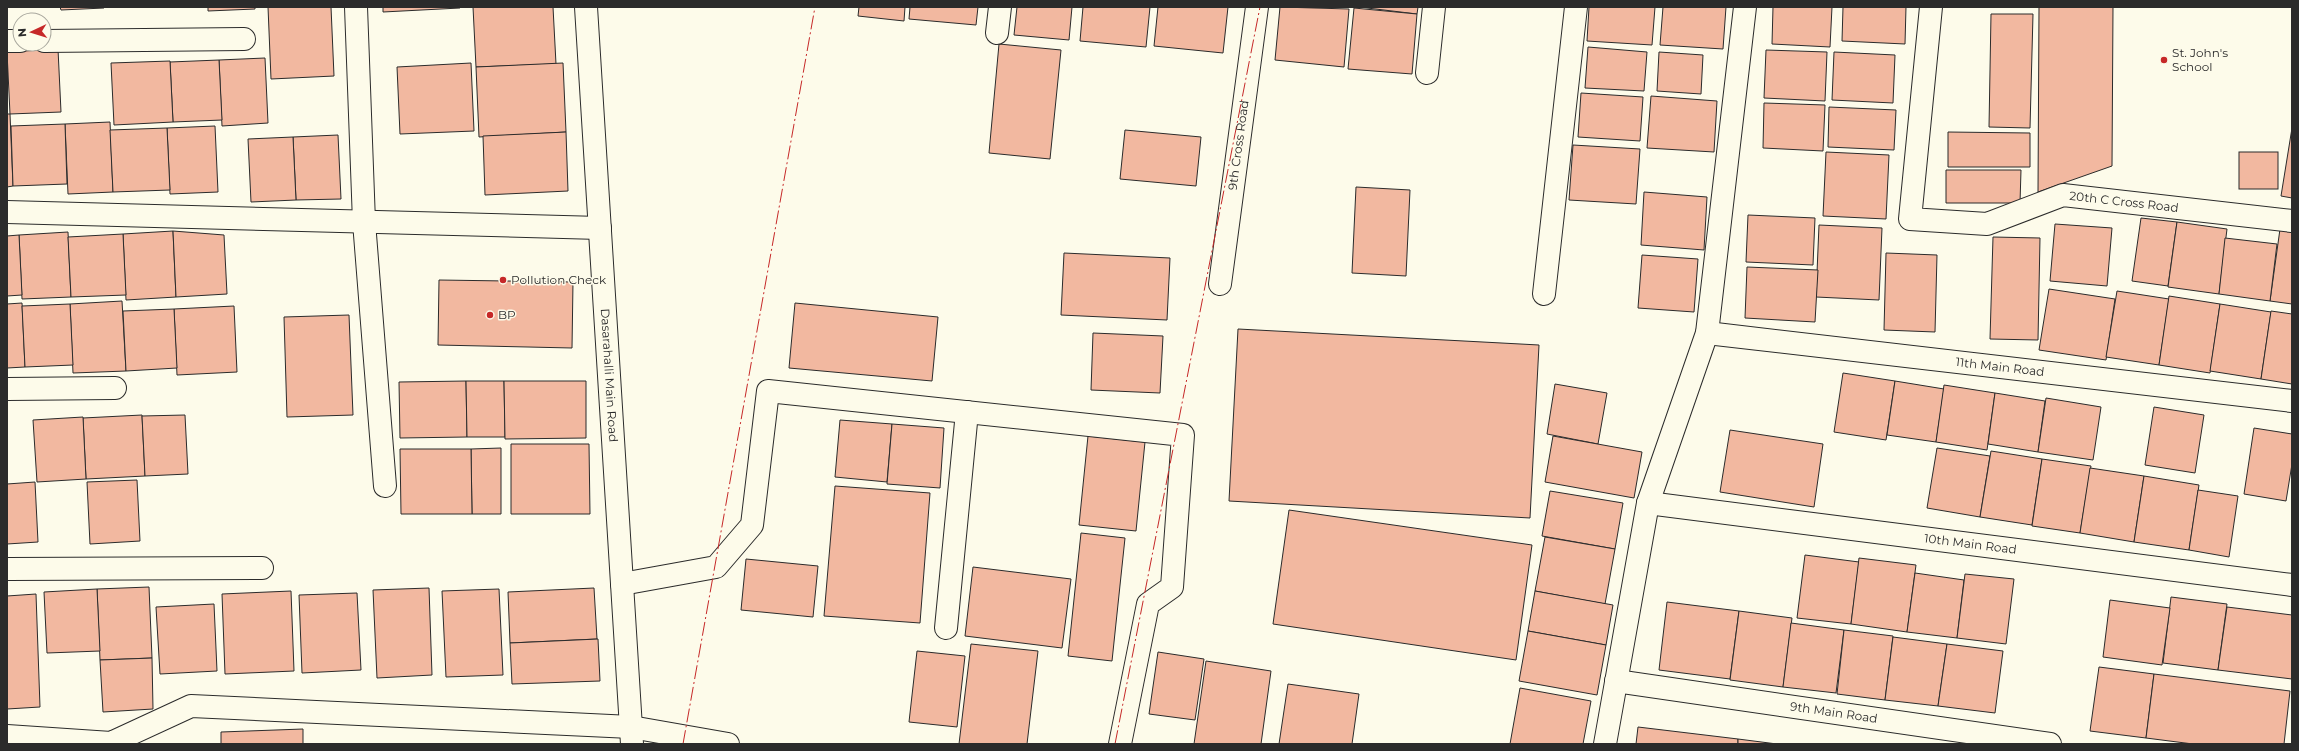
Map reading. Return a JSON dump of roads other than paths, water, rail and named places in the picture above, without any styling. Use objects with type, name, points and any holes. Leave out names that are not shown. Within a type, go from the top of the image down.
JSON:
[{"type":"street","points":[[356,7],[364,222],[385,486]]},
{"type":"street","name":"Dasarahalli Main Road","points":[[586,7],[632,736]]},
{"type":"street","points":[[997,33],[1000,7]]},
{"type":"street","name":"9th Cross Road","points":[[1220,284],[1257,7]]},
{"type":"street","points":[[1427,73],[1434,7]]},
{"type":"street","points":[[1544,294],[1576,7]]},
{"type":"street","points":[[1605,744],[1648,503],[1707,333],[1745,7]]},
{"type":"street","name":"20th C Cross Road","points":[[1931,7],[1910,219],[1987,224],[2063,196],[2292,221]]},
{"type":"street","points":[[52,41],[244,39]]},
{"type":"street","points":[[7,212],[600,228]]},
{"type":"street","name":"11th Main Road","points":[[1707,333],[2292,401]]},
{"type":"street","points":[[7,389],[115,388]]},
{"type":"street","points":[[622,584],[716,567],[752,525],[768,390],[1184,435],[1172,587],[1148,604],[1120,744]]},
{"type":"street","points":[[946,628],[967,412]]},
{"type":"street","name":"10th Main Road","points":[[1648,503],[2292,585]]},
{"type":"street","points":[[7,569],[262,568]]},
{"type":"street","name":"9th Main Road","points":[[1616,682],[2050,744]]},
{"type":"street","points":[[7,736],[111,743],[191,706],[632,736],[728,744]]},
{"type":"place","name":"St. John's School","points":[[2164,60]]},
{"type":"place","name":"Pollution Check","points":[[503,280]]},
{"type":"place","name":"BP","points":[[490,315]]}]
